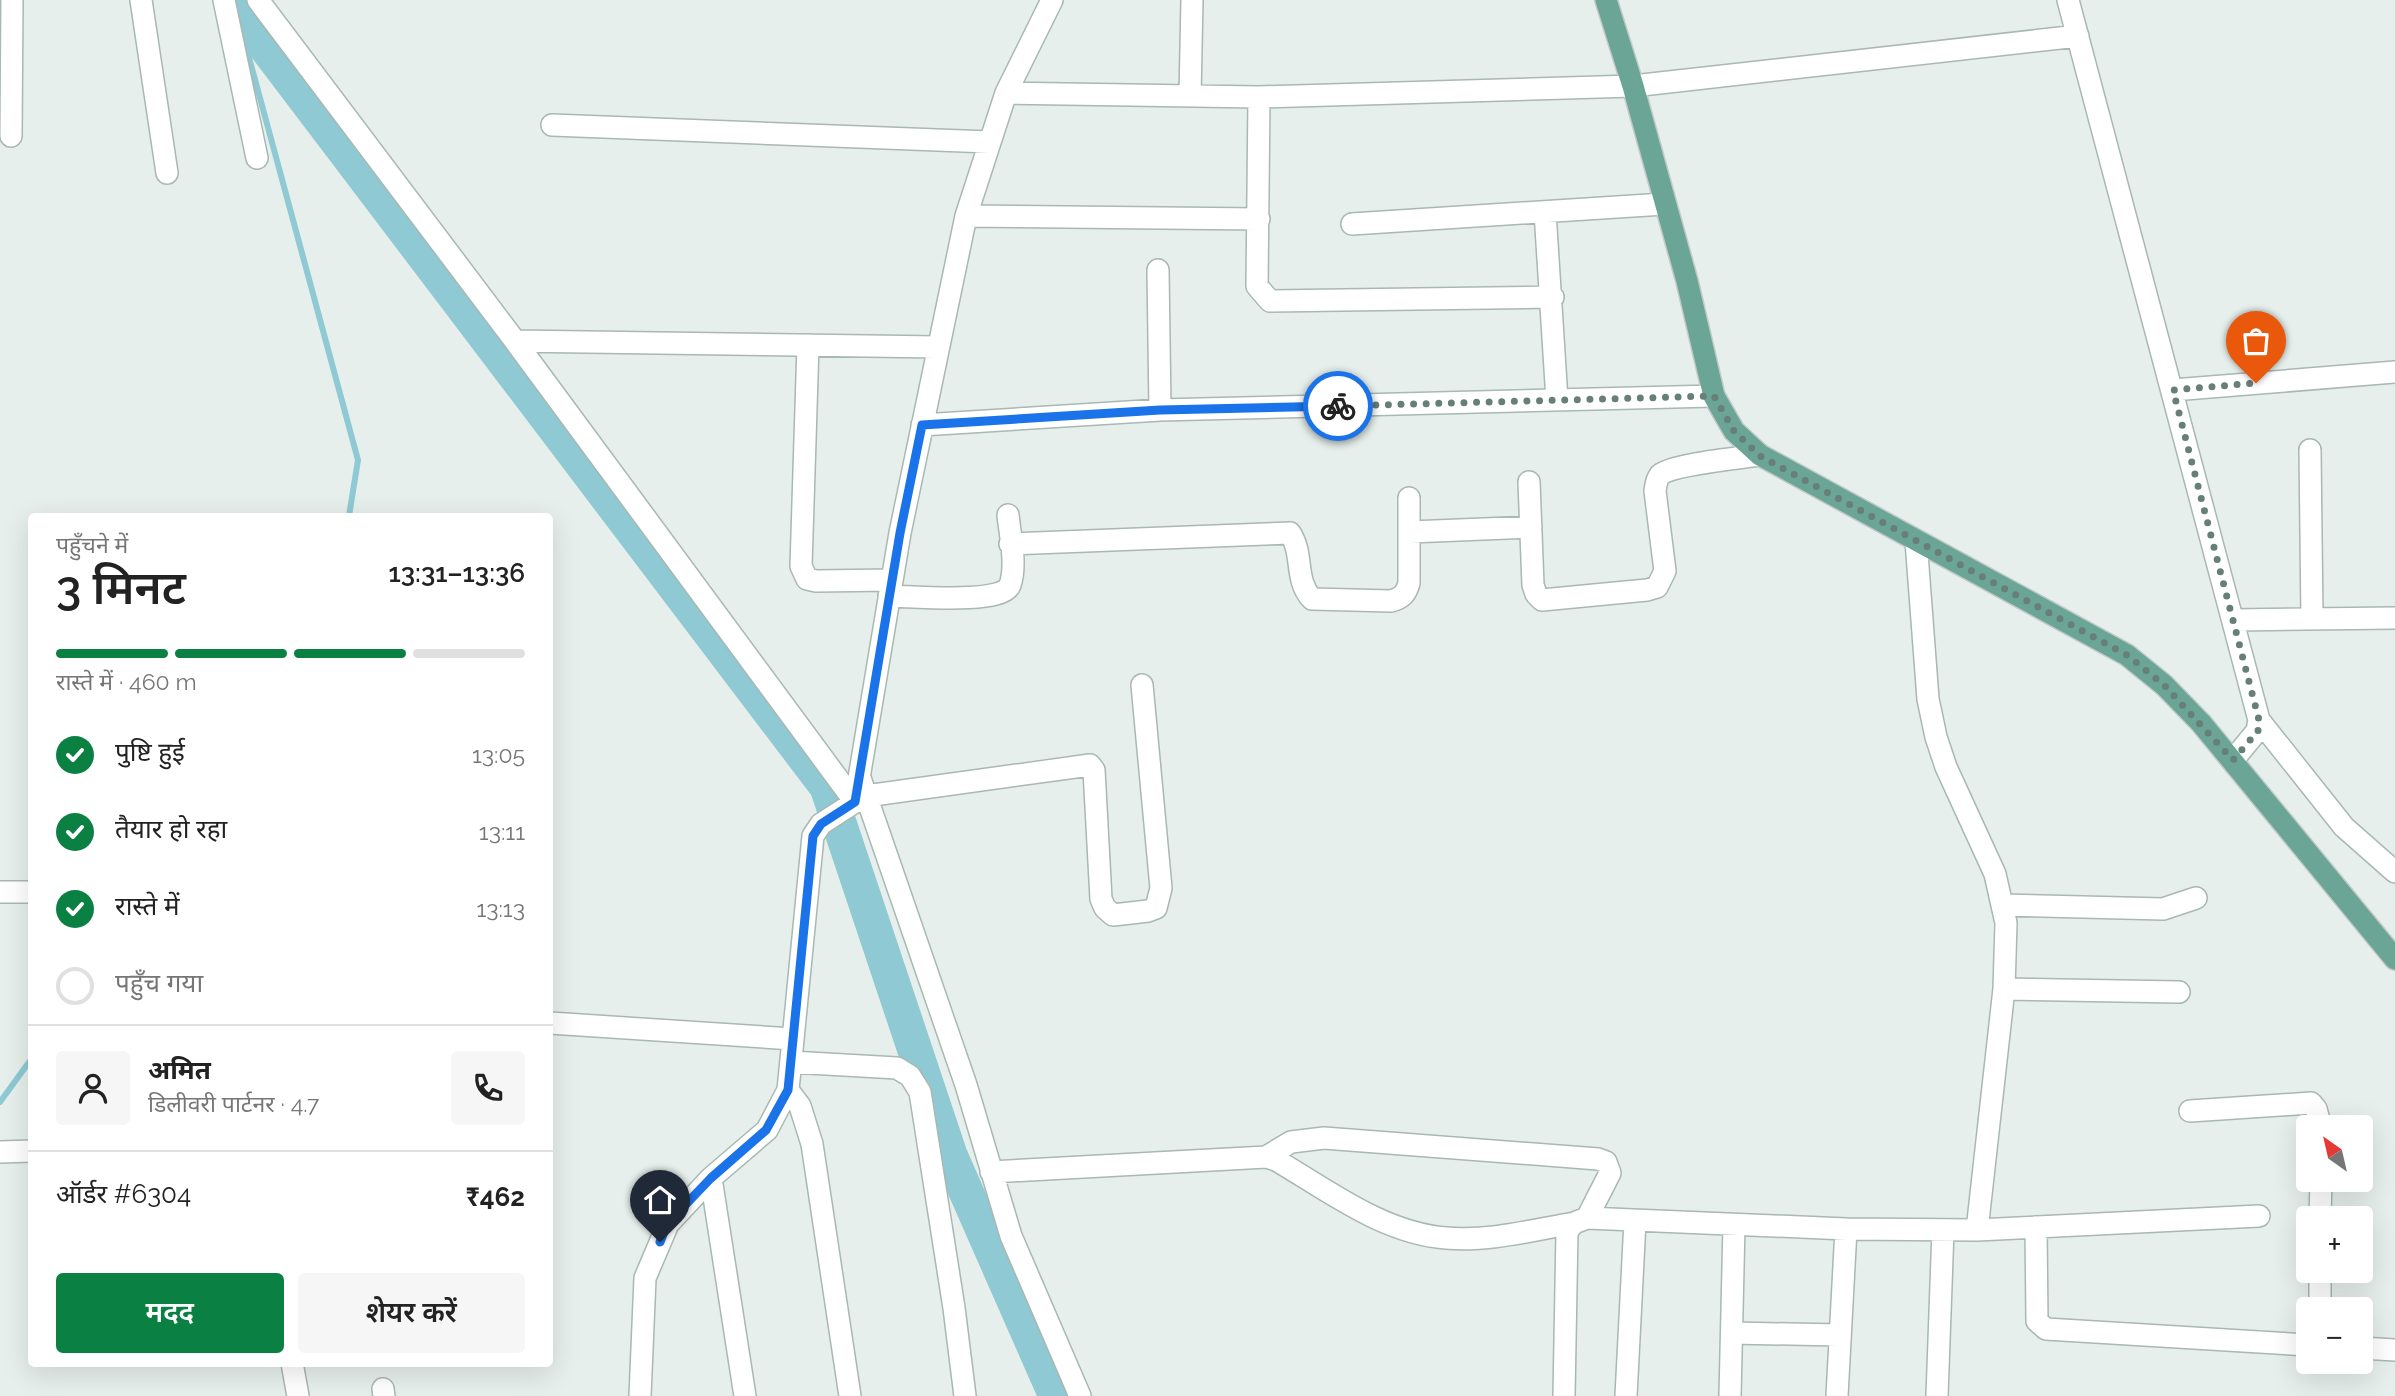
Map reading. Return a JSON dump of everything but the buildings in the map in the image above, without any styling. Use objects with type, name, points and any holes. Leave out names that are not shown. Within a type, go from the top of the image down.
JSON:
[{"type":"main road","points":[[1606,0],[1633,86],[1687,281],[1714,396],[1734,431],[1760,456],[2127,655],[2164,685],[2233,760],[2287,830],[2395,959]]},
{"type":"street","points":[[11,136],[12,0]]},
{"type":"street","points":[[141,0],[167,173]]},
{"type":"street","points":[[224,0],[257,158]]},
{"type":"street","points":[[258,0],[515,341],[851,800],[966,1085],[991,1172],[1026,1275],[1080,1396]]},
{"type":"street","points":[[851,800],[922,425],[966,216],[1006,93],[1052,0]]},
{"type":"street","points":[[1190,96],[1192,0]]},
{"type":"street","points":[[2068,0],[2259,720],[2258,731],[2233,760]]},
{"type":"street","points":[[1006,93],[1259,97],[1633,86],[2078,36]]},
{"type":"street","points":[[1259,97],[1257,286],[1262,295],[1270,301],[1553,297]]},
{"type":"street","points":[[552,125],[989,142]]},
{"type":"street","points":[[1352,224],[1664,204]]},
{"type":"street","points":[[1545,212],[1553,297],[1557,400]]},
{"type":"street","points":[[966,216],[1259,219]]},
{"type":"street","points":[[1157,270],[1160,410]]},
{"type":"street","points":[[515,341],[938,346]]},
{"type":"street","points":[[808,345],[801,566],[807,579],[986,598],[1004,593],[1009,588],[1012,574],[1008,514]]},
{"type":"street","points":[[2173,390],[2395,372]]},
{"type":"street","points":[[922,425],[1160,410],[1714,396]]},
{"type":"street","points":[[2310,450],[2312,619]]},
{"type":"street","points":[[1529,482],[1533,585],[1535,594],[1542,600],[1657,587],[1665,571],[1655,491],[1662,474],[1680,468],[1760,456]]},
{"type":"street","points":[[1010,544],[1290,533],[1298,551],[1301,582],[1312,598],[1391,601],[1399,599],[1409,583],[1409,498]]},
{"type":"street","points":[[1410,532],[1531,527]]},
{"type":"street","points":[[1916,541],[1928,699],[1936,737],[1946,767],[1995,874],[2006,923],[2004,989],[1977,1230]]},
{"type":"street","points":[[2233,620],[2395,618]]},
{"type":"street","points":[[640,1396],[646,1278],[667,1224],[711,1178],[766,1130],[788,1090],[813,836],[821,824],[851,800],[1090,765],[1094,770],[1101,899],[1105,908],[1113,915],[1156,908],[1161,888],[1142,685]]},
{"type":"street","points":[[2259,720],[2344,827],[2390,864]]},
{"type":"street","points":[[0,892],[28,892]]},
{"type":"street","points":[[2002,905],[2163,909],[2196,898]]},
{"type":"street","points":[[2004,989],[2179,992]]},
{"type":"street","points":[[553,1023],[793,1039]]},
{"type":"street","points":[[791,1062],[897,1068],[910,1076],[920,1092],[965,1396]]},
{"type":"street","points":[[788,1090],[800,1105],[812,1144],[850,1396]]},
{"type":"street","points":[[2190,1111],[2311,1103],[2317,1115]]},
{"type":"street","points":[[1266,1157],[1291,1142],[1324,1138],[1598,1159],[1606,1162],[1610,1173],[1580,1220],[1567,1231],[1564,1396]]},
{"type":"street","points":[[0,1153],[28,1151]]},
{"type":"street","points":[[991,1172],[1266,1157],[1276,1160],[1367,1214],[1436,1237],[1487,1237],[1580,1220],[1846,1229],[1977,1230],[2259,1216]]},
{"type":"street","points":[[711,1178],[745,1396]]},
{"type":"street","points":[[1626,1396],[1635,1221]]},
{"type":"street","points":[[1731,1396],[1734,1225]]},
{"type":"street","points":[[2036,1227],[2037,1321],[2046,1329],[2296,1344]]},
{"type":"street","points":[[1837,1396],[1846,1229]]},
{"type":"street","points":[[1937,1396],[1943,1230]]},
{"type":"street","points":[[1732,1334],[1840,1335]]},
{"type":"street","points":[[2373,1349],[2395,1350]]},
{"type":"street","points":[[293,1367],[298,1396]]},
{"type":"waterway","points":[[234,2],[358,460],[349,513]]},
{"type":"waterway","points":[[237,9],[827,787],[950,1155],[1056,1396]]},
{"type":"waterway","points":[[0,1102],[28,1064]]},
{"type":"way so far","points":[[1338,406],[1714,396],[1734,431],[1760,456],[2127,655],[2164,685],[2233,760],[2258,731],[2259,720],[2173,390],[2256,383]]},
{"type":"route","points":[[660,1242],[667,1224],[711,1178],[766,1130],[788,1090],[813,836],[828,818],[855,802],[900,533],[922,425],[1160,410],[1338,406]]}]
